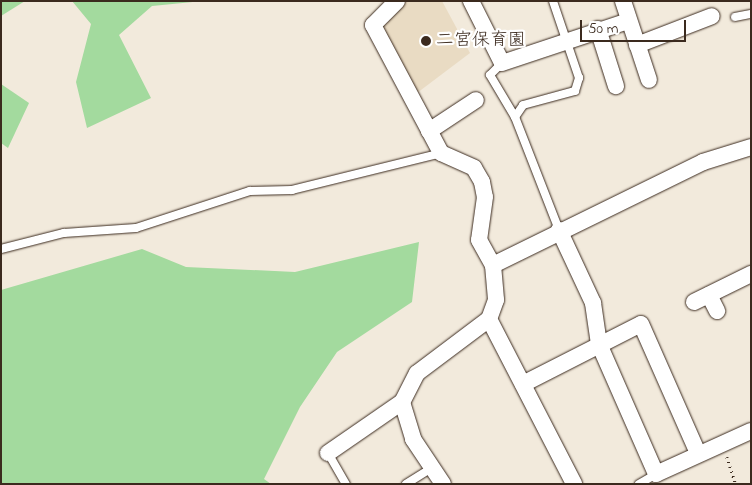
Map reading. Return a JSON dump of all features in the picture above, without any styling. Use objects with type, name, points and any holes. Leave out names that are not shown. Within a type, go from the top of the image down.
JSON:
[{"type":"street","points":[[328,454],[402,402],[417,373],[489,319],[496,300],[493,265],[479,240],[484,197],[482,182],[474,168],[441,153],[373,25],[397,1]]},
{"type":"street","points":[[471,1],[502,63],[568,38],[628,20]]},
{"type":"street","points":[[623,1],[649,80]]},
{"type":"street","points":[[637,45],[712,16]]},
{"type":"street","points":[[598,29],[616,86]]},
{"type":"street","points":[[429,131],[476,100]]},
{"type":"street","points":[[493,265],[559,230],[703,162],[751,147]]},
{"type":"street","points":[[559,230],[593,303],[598,344],[656,474],[698,453],[723,446],[751,431]]},
{"type":"street","points":[[717,311],[702,299],[751,274]]},
{"type":"street","points":[[489,319],[574,484]]},
{"type":"street","points":[[523,384],[598,344],[641,324],[698,453]]},
{"type":"street","points":[[402,402],[413,439],[430,469],[442,484]]},
{"type":"lane","points":[[515,117],[522,105],[575,91],[579,78],[568,38],[553,1]]},
{"type":"lane","points":[[735,17],[751,14]]},
{"type":"lane","points":[[502,63],[490,75],[515,117],[559,230]]},
{"type":"lane","points":[[1,249],[64,233],[136,228],[250,191],[292,190],[441,153]]},
{"type":"lane","points":[[328,454],[346,484]]},
{"type":"lane","points":[[406,484],[430,469]]},
{"type":"lane","points":[[640,484],[656,474]]},
{"type":"path","points":[[723,446],[736,484]]},
{"type":"shaded area","name":"二宮保育園","points":[[406,1],[442,1],[470,53],[417,93],[382,26]]},
{"type":"green space","points":[[1,1],[25,1],[1,16]]},
{"type":"green space","points":[[72,1],[203,1],[152,6],[119,35],[151,98],[87,128],[76,82],[91,24]]},
{"type":"green space","points":[[1,84],[29,103],[8,148],[1,143]]},
{"type":"green space","points":[[419,242],[412,302],[337,352],[300,407],[264,479],[271,484],[1,484],[1,290],[142,249],[186,267],[295,272]]},
{"type":"place","name":"二宮保育園","points":[[426,41]]}]
